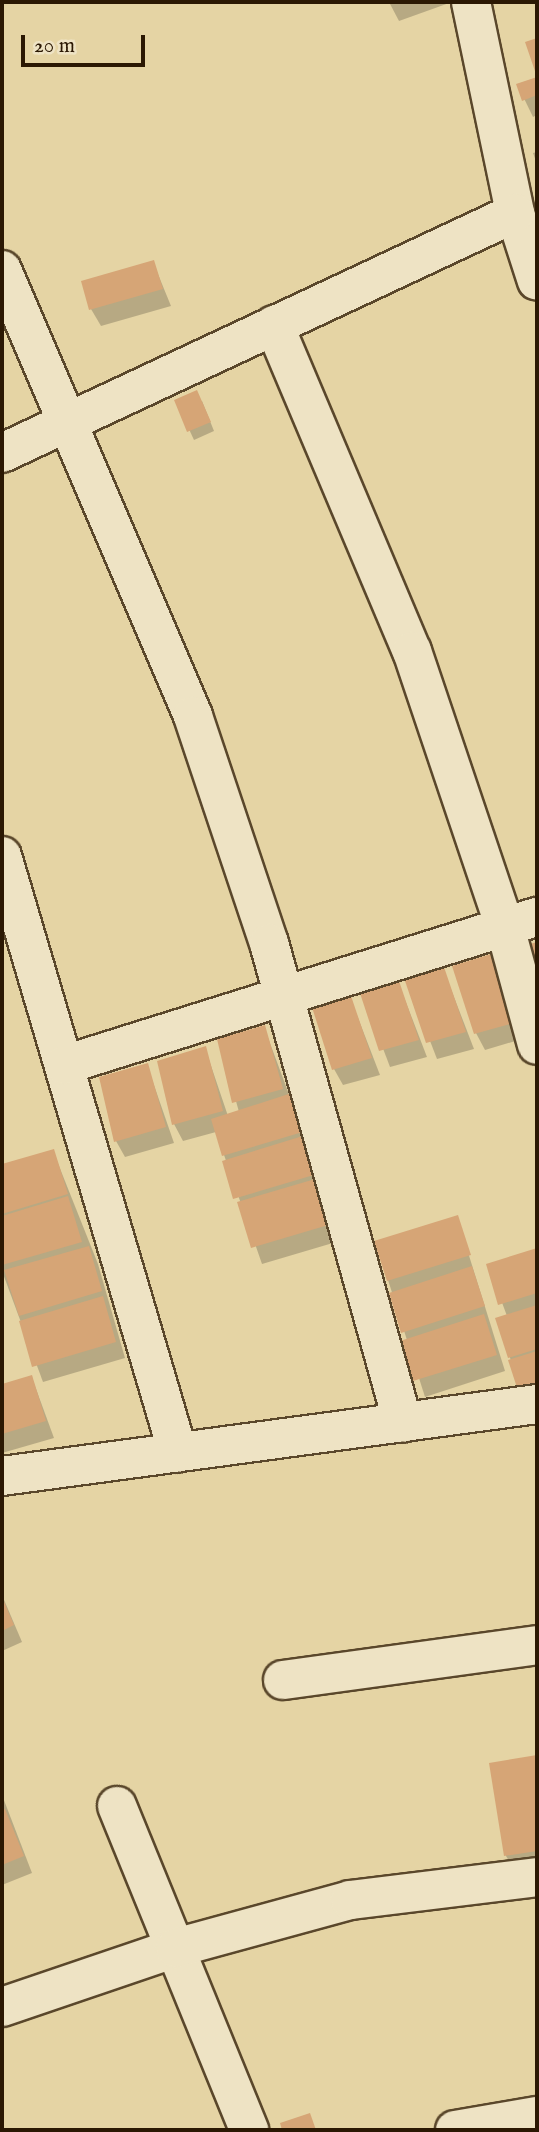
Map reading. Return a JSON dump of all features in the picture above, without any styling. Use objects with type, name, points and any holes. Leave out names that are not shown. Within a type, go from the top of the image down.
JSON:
[{"type":"street","points":[[471,2],[515,213],[537,281]]},
{"type":"street","points":[[2,453],[515,213]]},
{"type":"street","points":[[2,270],[194,716],[282,993],[403,1423]]},
{"type":"street","points":[[274,325],[412,651],[521,922],[537,1045]]},
{"type":"street","points":[[2,856],[178,1453]]},
{"type":"street","points":[[64,1065],[282,993],[521,922]]},
{"type":"street","points":[[2,1476],[537,1404]]},
{"type":"street","points":[[283,1680],[537,1645]]},
{"type":"street","points":[[117,1806],[249,2130]]},
{"type":"street","points":[[2,2007],[175,1948],[350,1899],[537,1877]]},
{"type":"street","points":[[455,2130],[537,2116]]},
{"type":"building","points":[[537,38],[537,77],[525,42]]},
{"type":"building","points":[[537,77],[537,95],[522,101],[516,84]]},
{"type":"building","points":[[154,260],[163,289],[89,310],[81,281]]},
{"type":"building","points":[[197,390],[211,422],[187,432],[174,400]]},
{"type":"building","points":[[537,942],[537,965],[530,944]]},
{"type":"building","points":[[491,954],[514,1023],[474,1034],[452,966]]},
{"type":"building","points":[[443,964],[466,1032],[426,1043],[403,975]]},
{"type":"building","points":[[396,972],[419,1040],[379,1051],[357,984]]},
{"type":"building","points":[[349,990],[372,1058],[332,1070],[310,1001]]},
{"type":"building","points":[[265,1025],[283,1089],[232,1103],[217,1039]]},
{"type":"building","points":[[206,1046],[223,1111],[172,1125],[157,1061]]},
{"type":"building","points":[[148,1063],[166,1127],[114,1142],[99,1077]]},
{"type":"building","points":[[295,1092],[306,1131],[222,1156],[211,1119]]},
{"type":"building","points":[[306,1135],[317,1174],[233,1199],[222,1161]]},
{"type":"building","points":[[54,1149],[68,1194],[2,1214],[2,1164]]},
{"type":"building","points":[[322,1177],[335,1223],[251,1248],[237,1202]]},
{"type":"building","points":[[68,1196],[82,1242],[2,1265],[2,1216]]},
{"type":"building","points":[[458,1215],[471,1255],[387,1281],[374,1241]]},
{"type":"building","points":[[89,1246],[102,1291],[19,1316],[4,1270]]},
{"type":"building","points":[[537,1248],[537,1293],[498,1305],[486,1264]]},
{"type":"building","points":[[472,1266],[485,1306],[401,1333],[389,1293]]},
{"type":"building","points":[[103,1296],[116,1342],[32,1367],[19,1321]]},
{"type":"building","points":[[537,1305],[537,1349],[508,1358],[495,1318]]},
{"type":"building","points":[[484,1314],[497,1355],[413,1381],[400,1341]]},
{"type":"building","points":[[537,1351],[537,1395],[521,1400],[508,1360]]},
{"type":"building","points":[[32,1375],[46,1421],[2,1434],[2,1384]]},
{"type":"building","points":[[2,1597],[14,1625],[2,1631]]},
{"type":"building","points":[[537,1755],[537,1851],[504,1856],[489,1763]]},
{"type":"building","points":[[5,1809],[24,1856],[2,1865],[2,1810]]},
{"type":"building","points":[[310,2113],[316,2130],[282,2130],[280,2123]]}]
